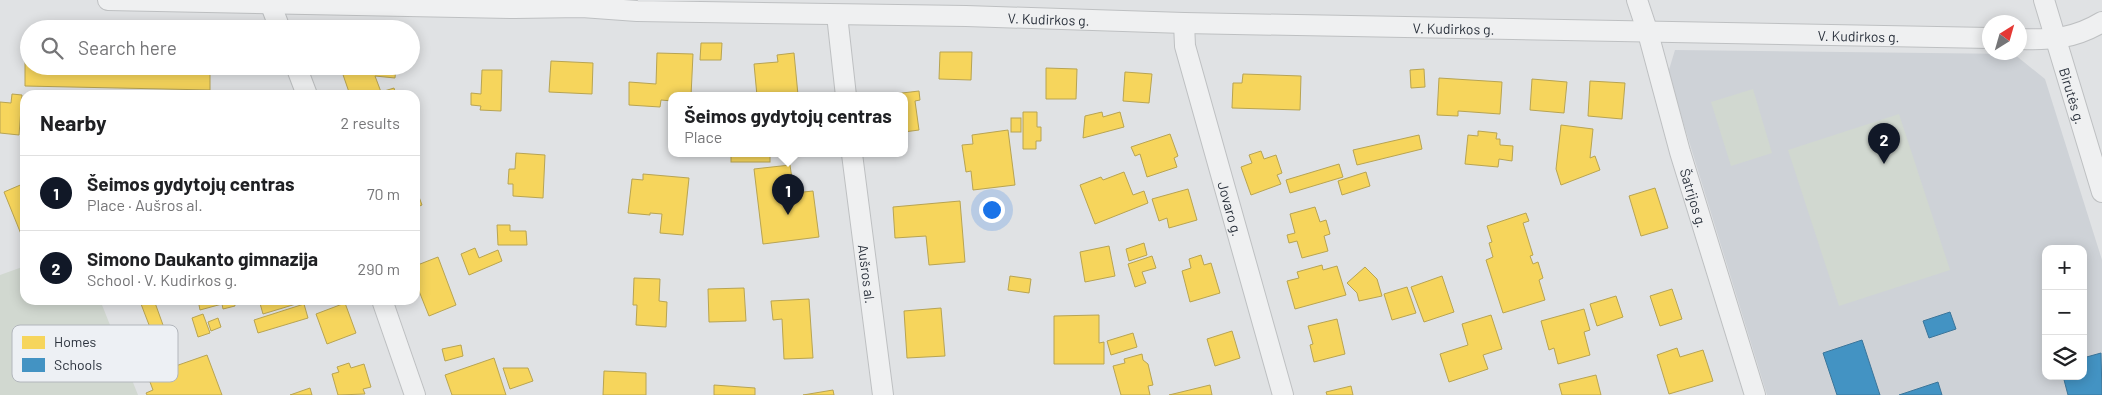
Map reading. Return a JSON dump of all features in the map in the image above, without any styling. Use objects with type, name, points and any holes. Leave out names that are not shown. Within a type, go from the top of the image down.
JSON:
[{"type":"street","name":"V. Kudirkos g.","points":[[108,0],[514,8],[582,7],[637,11],[966,16],[1184,23],[1648,33],[1982,38]]},
{"type":"street","name":"Šatrijos g.","points":[[1637,0],[1648,33],[1680,152],[1755,395]]},
{"type":"street","name":"Birutės g.","points":[[2044,0],[2102,192]]},
{"type":"street","points":[[269,2],[276,20]]},
{"type":"street","points":[[837,15],[846,92]]},
{"type":"street","points":[[2027,39],[2056,40],[2088,31],[2102,22]]},
{"type":"street","name":"Jovaro g.","points":[[1184,23],[1185,46],[1283,395]]},
{"type":"street","points":[[299,75],[305,90]]},
{"type":"street","name":"Aušros al.","points":[[852,157],[883,395]]},
{"type":"street","points":[[384,305],[415,395]]},
{"type":"shaded area","points":[[1675,50],[1982,54],[1982,60],[2021,60],[2045,79],[2102,260],[2102,395],[1767,395],[1668,73]]},
{"type":"shaded area","points":[[1753,89],[1772,153],[1731,166],[1711,102]]},
{"type":"shaded area","points":[[1899,114],[1950,270],[1839,306],[1788,150]]},
{"type":"shaded area","points":[[20,268],[20,305],[102,305],[110,325],[12,325],[12,382],[133,382],[138,395],[0,395],[0,275]]},
{"type":"building: Homes","points":[[701,43],[722,43],[721,60],[700,60]]},
{"type":"building: Homes","points":[[940,52],[972,52],[971,80],[939,79]]},
{"type":"building: Homes","points":[[657,53],[693,54],[691,92],[668,92],[668,101],[661,100],[660,107],[629,105],[629,82],[656,84]]},
{"type":"building: Homes","points":[[794,53],[798,92],[757,92],[754,64],[778,62],[777,55]]},
{"type":"building: Homes","points":[[551,61],[593,63],[592,94],[549,92]]},
{"type":"building: Homes","points":[[1046,68],[1077,69],[1076,99],[1046,99]]},
{"type":"building: Homes","points":[[1424,69],[1425,87],[1411,88],[1410,70]]},
{"type":"building: Homes","points":[[482,70],[502,70],[501,111],[480,110],[481,106],[471,105],[471,93],[481,94]]},
{"type":"building: Homes","points":[[1125,72],[1152,74],[1149,103],[1123,101]]},
{"type":"building: Homes","points":[[1243,74],[1301,76],[1300,110],[1232,108],[1233,83],[1242,83]]},
{"type":"building: Homes","points":[[25,75],[210,75],[210,90],[25,86]]},
{"type":"building: Homes","points":[[343,75],[395,75],[395,78],[375,76],[380,90],[348,90]]},
{"type":"building: Homes","points":[[1439,78],[1502,82],[1500,114],[1458,111],[1458,116],[1437,115]]},
{"type":"building: Homes","points":[[1532,79],[1567,82],[1564,113],[1530,110]]},
{"type":"building: Homes","points":[[1590,81],[1625,83],[1622,119],[1588,116]]},
{"type":"building: Homes","points":[[919,91],[920,100],[915,101],[919,130],[908,131],[908,92]]},
{"type":"building: Homes","points":[[12,94],[20,95],[19,135],[0,133],[0,102],[11,103]]},
{"type":"building: Homes","points":[[1023,112],[1037,112],[1037,127],[1041,127],[1041,141],[1036,141],[1036,149],[1023,149]]},
{"type":"building: Homes","points":[[1102,112],[1103,117],[1120,112],[1124,127],[1083,138],[1085,116]]},
{"type":"building: Homes","points":[[1011,118],[1021,118],[1021,132],[1011,132]]},
{"type":"building: Homes","points":[[1561,125],[1593,129],[1590,158],[1595,156],[1600,170],[1561,185],[1556,169]]},
{"type":"building: Homes","points":[[1008,130],[1015,185],[973,190],[971,171],[966,172],[962,145],[973,144],[972,135]]},
{"type":"building: Homes","points":[[1478,131],[1497,133],[1496,139],[1500,139],[1500,145],[1513,146],[1512,161],[1499,159],[1498,167],[1465,164],[1468,135],[1478,136]]},
{"type":"building: Homes","points":[[1170,134],[1178,156],[1174,158],[1177,167],[1147,177],[1140,154],[1135,156],[1131,147]]},
{"type":"building: Homes","points":[[1419,135],[1422,149],[1357,165],[1353,150]]},
{"type":"building: Homes","points":[[1261,151],[1264,159],[1276,155],[1282,173],[1277,175],[1281,184],[1251,195],[1241,167],[1252,163],[1249,155]]},
{"type":"building: Homes","points":[[516,153],[545,155],[543,198],[513,196],[513,184],[508,184],[509,169],[515,169]]},
{"type":"building: Homes","points":[[731,157],[770,157],[770,162],[731,162]]},
{"type":"building: Homes","points":[[1339,164],[1343,177],[1290,193],[1286,180]]},
{"type":"building: Homes","points":[[790,165],[794,193],[813,191],[819,237],[763,244],[754,169]]},
{"type":"building: Homes","points":[[1124,172],[1133,195],[1144,191],[1148,203],[1095,224],[1080,185],[1101,177],[1103,180]]},
{"type":"building: Homes","points":[[1366,172],[1370,186],[1342,195],[1338,181]]},
{"type":"building: Homes","points":[[643,174],[689,178],[683,235],[660,233],[662,214],[628,213],[632,179],[643,180]]},
{"type":"building: Homes","points":[[20,185],[20,232],[4,192]]},
{"type":"building: Homes","points":[[1655,188],[1668,228],[1641,236],[1629,196]]},
{"type":"building: Homes","points":[[1188,189],[1197,220],[1169,228],[1167,218],[1159,221],[1152,199]]},
{"type":"building: Homes","points":[[960,201],[965,262],[929,265],[926,236],[895,238],[893,207]]},
{"type":"building: Homes","points":[[1315,207],[1320,222],[1326,220],[1330,234],[1324,236],[1328,251],[1302,258],[1297,241],[1289,243],[1287,235],[1295,233],[1290,214]]},
{"type":"building: Homes","points":[[1526,213],[1529,221],[1523,223],[1533,255],[1530,256],[1533,264],[1538,262],[1543,278],[1539,280],[1545,300],[1503,313],[1486,260],[1493,257],[1489,243],[1492,242],[1487,226]]},
{"type":"building: Homes","points":[[497,225],[510,225],[510,231],[526,231],[527,245],[498,245]]},
{"type":"building: Homes","points":[[1144,243],[1147,255],[1129,261],[1126,249]]},
{"type":"building: Homes","points":[[1109,246],[1115,276],[1085,282],[1080,252]]},
{"type":"building: Homes","points":[[475,248],[479,258],[498,250],[502,261],[469,275],[461,254]]},
{"type":"building: Homes","points":[[1201,255],[1204,265],[1211,263],[1220,293],[1190,302],[1182,271],[1191,268],[1189,259]]},
{"type":"building: Homes","points":[[1152,256],[1156,268],[1142,272],[1146,283],[1135,287],[1128,264]]},
{"type":"building: Homes","points":[[438,257],[456,305],[429,316],[420,294],[420,264]]},
{"type":"building: Homes","points":[[1322,265],[1323,270],[1337,266],[1346,295],[1295,309],[1287,281],[1299,278],[1297,272]]},
{"type":"building: Homes","points":[[1365,267],[1377,279],[1382,296],[1359,301],[1357,293],[1347,283]]},
{"type":"building: Homes","points":[[1010,276],[1031,279],[1029,293],[1008,290]]},
{"type":"building: Homes","points":[[1442,276],[1454,312],[1424,322],[1411,287]]},
{"type":"building: Homes","points":[[634,278],[660,279],[659,301],[667,302],[666,327],[636,325],[637,305],[633,305]]},
{"type":"building: Homes","points":[[1407,287],[1416,313],[1392,320],[1384,294]]},
{"type":"building: Homes","points":[[744,288],[746,321],[709,322],[708,289]]},
{"type":"building: Homes","points":[[1672,289],[1682,319],[1660,326],[1650,296]]},
{"type":"building: Homes","points":[[1616,296],[1623,317],[1597,326],[1590,304]]},
{"type":"building: Homes","points":[[809,299],[813,358],[784,359],[782,319],[773,320],[771,301]]},
{"type":"building: Homes","points":[[141,305],[156,305],[163,325],[149,325]]},
{"type":"building: Homes","points":[[199,305],[218,305],[200,310]]},
{"type":"building: Homes","points":[[222,305],[235,305],[235,306],[223,309]]},
{"type":"building: Homes","points":[[260,305],[293,305],[263,314]]},
{"type":"building: Homes","points":[[301,305],[304,305],[308,318],[258,333],[254,320]]},
{"type":"building: Homes","points":[[340,305],[346,305],[356,333],[327,344],[316,314]]},
{"type":"building: Homes","points":[[941,308],[945,356],[907,358],[904,311]]},
{"type":"building: Homes","points":[[1584,309],[1590,330],[1584,332],[1590,355],[1558,364],[1554,348],[1549,350],[1541,321]]},
{"type":"building: Homes","points":[[203,314],[210,333],[198,337],[192,318]]},
{"type":"building: Homes","points":[[1099,315],[1099,343],[1104,342],[1104,364],[1054,364],[1054,316]]},
{"type":"building: Homes","points":[[1491,315],[1502,349],[1483,355],[1488,369],[1449,382],[1440,354],[1468,345],[1462,324]]},
{"type":"building: Homes","points":[[218,318],[221,327],[211,331],[208,322]]},
{"type":"building: Homes","points":[[1337,319],[1345,354],[1314,362],[1310,345],[1313,344],[1308,326]]},
{"type":"building: Homes","points":[[1232,331],[1240,358],[1215,366],[1207,339]]},
{"type":"building: Homes","points":[[1133,333],[1137,347],[1111,355],[1107,341]]},
{"type":"building: Homes","points":[[461,345],[463,356],[445,361],[442,349]]},
{"type":"building: Homes","points":[[1677,348],[1680,357],[1703,350],[1713,381],[1669,394],[1657,355]]},
{"type":"building: Homes","points":[[1142,354],[1143,360],[1148,364],[1153,385],[1148,386],[1150,395],[1121,395],[1113,366],[1125,363],[1124,359]]},
{"type":"building: Homes","points":[[207,355],[222,395],[147,395],[146,393],[153,390],[150,382],[178,382],[178,365]]},
{"type":"building: Homes","points":[[494,358],[506,395],[452,395],[445,375]]},
{"type":"building: Homes","points":[[349,363],[351,368],[364,364],[371,387],[363,389],[365,394],[338,395],[332,374],[339,372],[337,367]]},
{"type":"building: Homes","points":[[503,368],[528,368],[533,381],[510,389]]},
{"type":"building: Homes","points":[[604,371],[646,373],[646,395],[603,395]]},
{"type":"building: Homes","points":[[1596,375],[1601,395],[1562,395],[1559,384]]},
{"type":"building: Homes","points":[[714,385],[755,388],[755,395],[714,395]]},
{"type":"building: Homes","points":[[1210,385],[1212,395],[1169,395]]},
{"type":"building: Homes","points":[[1351,386],[1353,395],[1327,395],[1326,392]]},
{"type":"building: Homes","points":[[310,388],[312,395],[290,395]]},
{"type":"building: Homes","points":[[833,390],[834,395],[803,395]]},
{"type":"building: Schools","points":[[1950,312],[1956,329],[1929,338],[1923,321]]},
{"type":"building: Schools","points":[[1862,340],[1880,395],[1837,395],[1823,353]]},
{"type":"building: Schools","points":[[2101,353],[2102,395],[2068,395],[2064,380],[2087,380],[2087,357]]},
{"type":"building: Schools","points":[[1938,382],[1942,395],[1899,395]]},
{"type":"place","name":"Simono Daukanto gimnazija","points":[[1884,164]]},
{"type":"place","name":"Šeimos gydytojų centras","points":[[788,215]]}]
